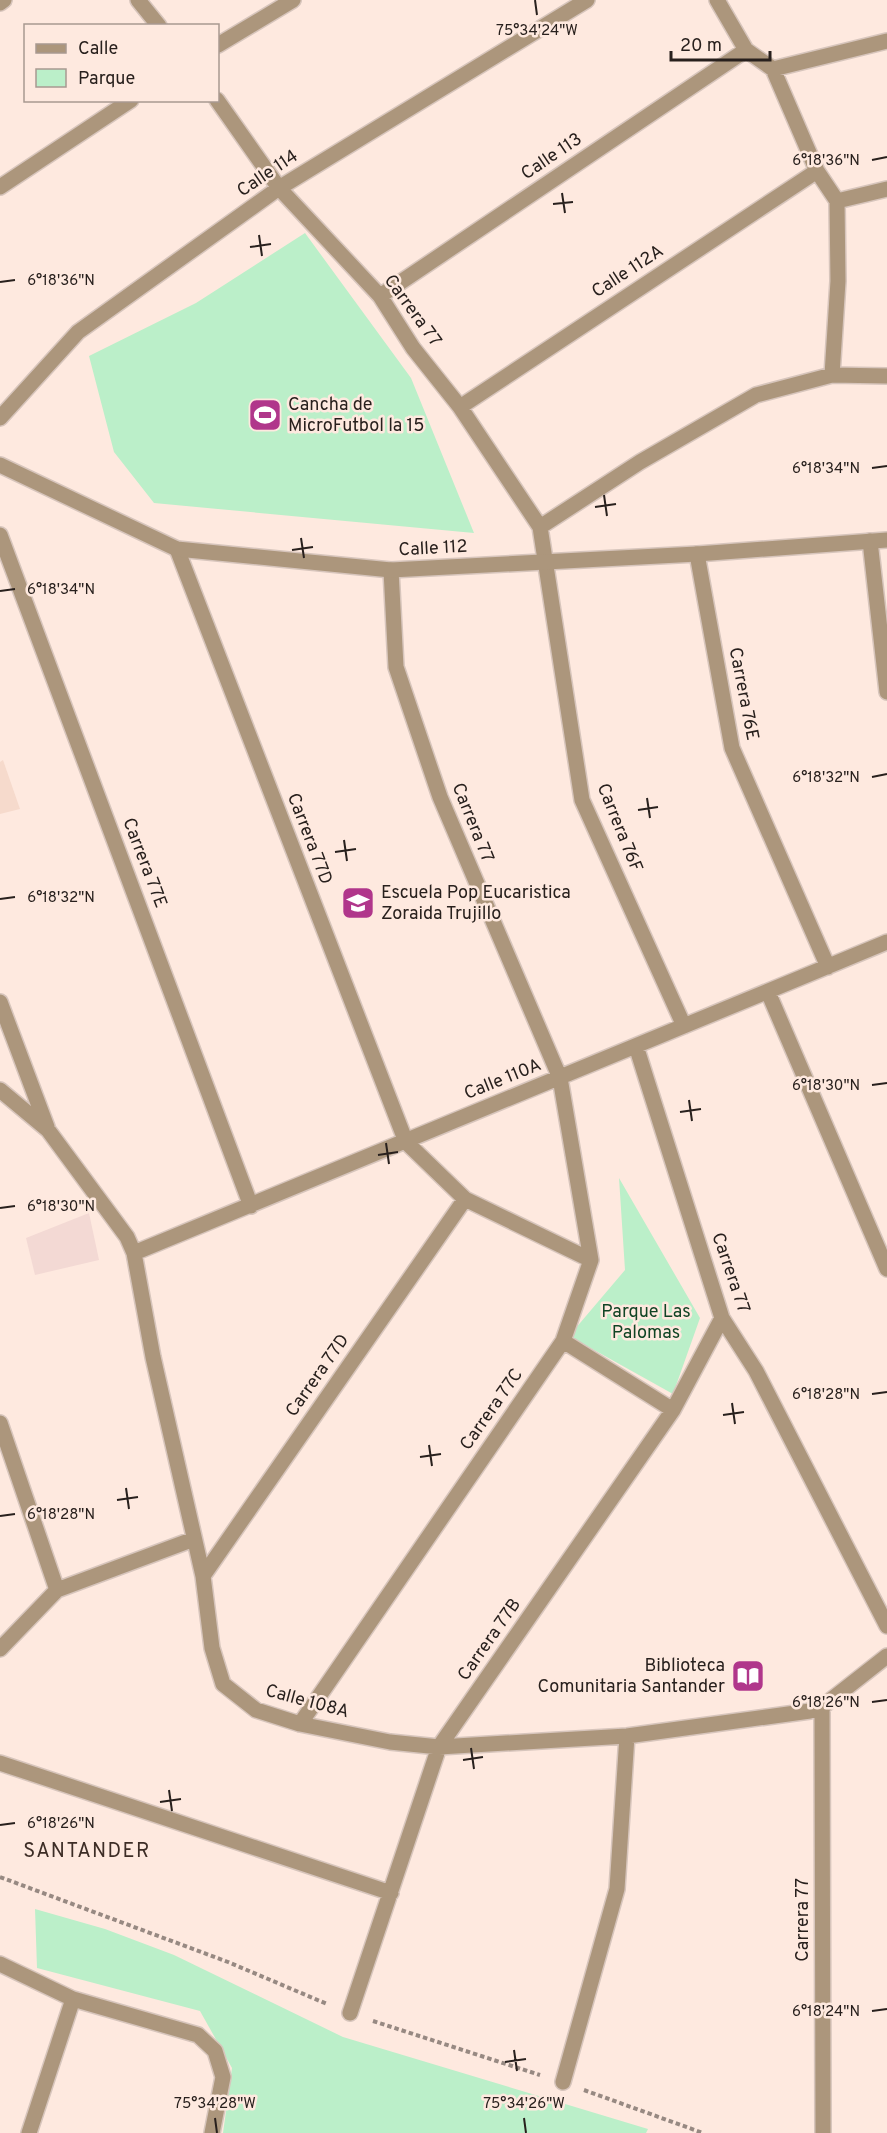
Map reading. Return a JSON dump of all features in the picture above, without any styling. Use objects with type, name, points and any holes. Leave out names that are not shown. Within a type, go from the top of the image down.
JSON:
[{"type":"street","points":[[0,3],[4,0]]},
{"type":"street","points":[[138,0],[157,24]]},
{"type":"street","points":[[219,44],[293,0]]},
{"type":"street","name":"Calle 114","points":[[0,418],[78,332],[279,188],[587,0]]},
{"type":"street","points":[[717,0],[746,50],[773,69],[817,171],[837,201],[838,281],[832,375]]},
{"type":"street","points":[[773,69],[887,41]]},
{"type":"street","name":"Calle 113","points":[[380,296],[746,50]]},
{"type":"street","points":[[0,187],[128,102]]},
{"type":"street","name":"Carrera 77","points":[[218,102],[279,188],[380,296],[413,348],[460,407],[540,527],[545,562]]},
{"type":"street","name":"Calle 112A","points":[[460,407],[817,171]]},
{"type":"street","points":[[837,201],[887,189]]},
{"type":"street","points":[[540,527],[640,462],[756,395],[832,375],[887,376]]},
{"type":"street","name":"Calle 112","points":[[0,465],[177,549],[391,570],[697,554],[887,540]]},
{"type":"street","name":"Carrera 77E","points":[[0,535],[251,1206]]},
{"type":"street","points":[[870,541],[887,692]]},
{"type":"street","name":"Carrera 77D","points":[[177,549],[406,1142]]},
{"type":"street","name":"Carrera 76E","points":[[697,554],[732,748],[828,967]]},
{"type":"street","name":"Carrera 76F","points":[[545,562],[582,800],[684,1026]]},
{"type":"street","name":"Carrera 77","points":[[391,570],[396,667],[440,797],[560,1078]]},
{"type":"street","points":[[884,943],[887,959]]},
{"type":"street","name":"Calle 110A","points":[[134,1253],[884,943]]},
{"type":"street","points":[[768,992],[887,1269]]},
{"type":"street","points":[[0,1002],[48,1130]]},
{"type":"street","name":"Carrera 77","points":[[636,1046],[722,1318],[756,1371],[887,1626]]},
{"type":"street","name":"Carrera 77C","points":[[300,1724],[563,1341],[591,1260],[560,1078]]},
{"type":"street","points":[[0,1090],[48,1130]]},
{"type":"street","name":"Calle 108A","points":[[48,1130],[127,1237],[134,1253],[153,1357],[203,1576],[212,1648],[223,1684],[256,1710],[300,1724],[390,1742],[439,1747],[627,1736],[810,1712],[822,1707],[887,1656]]},
{"type":"street","points":[[406,1142],[465,1198],[591,1260]]},
{"type":"street","name":"Carrera 77D","points":[[203,1576],[465,1198]]},
{"type":"street","name":"Carrera 77B","points":[[350,2013],[439,1747],[673,1410],[722,1318]]},
{"type":"street","points":[[563,1341],[673,1410]]},
{"type":"street","points":[[0,1423],[57,1590]]},
{"type":"street","points":[[0,1649],[57,1590],[194,1539]]},
{"type":"street","name":"Carrera 77","points":[[822,1707],[823,2133]]},
{"type":"street","points":[[563,2082],[617,1888],[627,1736]]},
{"type":"street","points":[[0,1763],[391,1893]]},
{"type":"street","points":[[0,1964],[73,1999],[198,2035],[215,2051],[223,2077],[212,2133]]},
{"type":"street","points":[[29,2133],[73,1999]]},
{"type":"shaded area","points":[[3,760],[20,809],[0,814],[0,762]]},
{"type":"shaded area","points":[[89,1213],[99,1260],[35,1275],[26,1238]]},
{"type":"green space","name":"Cancha de MicroFutbol la 15","points":[[305,233],[411,378],[474,533],[154,503],[114,452],[89,356],[196,303]]},
{"type":"green space","name":"Parque Las Palomas","points":[[619,1178],[700,1318],[673,1394],[569,1336],[625,1270]]},
{"type":"green space","points":[[35,1909],[105,1929],[174,1955],[343,2037],[648,2129],[646,2133],[223,2133],[232,2068],[200,2011],[37,1968]]},
{"type":"place","name":"Cancha de MicroFutbol la 15","points":[[265,415]]},
{"type":"place","name":"Escuela Pop Eucaristica Zoraida Trujillo","points":[[358,903]]},
{"type":"place","name":"Biblioteca Comunitaria Santander","points":[[748,1676]]},
{"type":"district","name":"SANTANDER","points":[[87,1852]]}]
